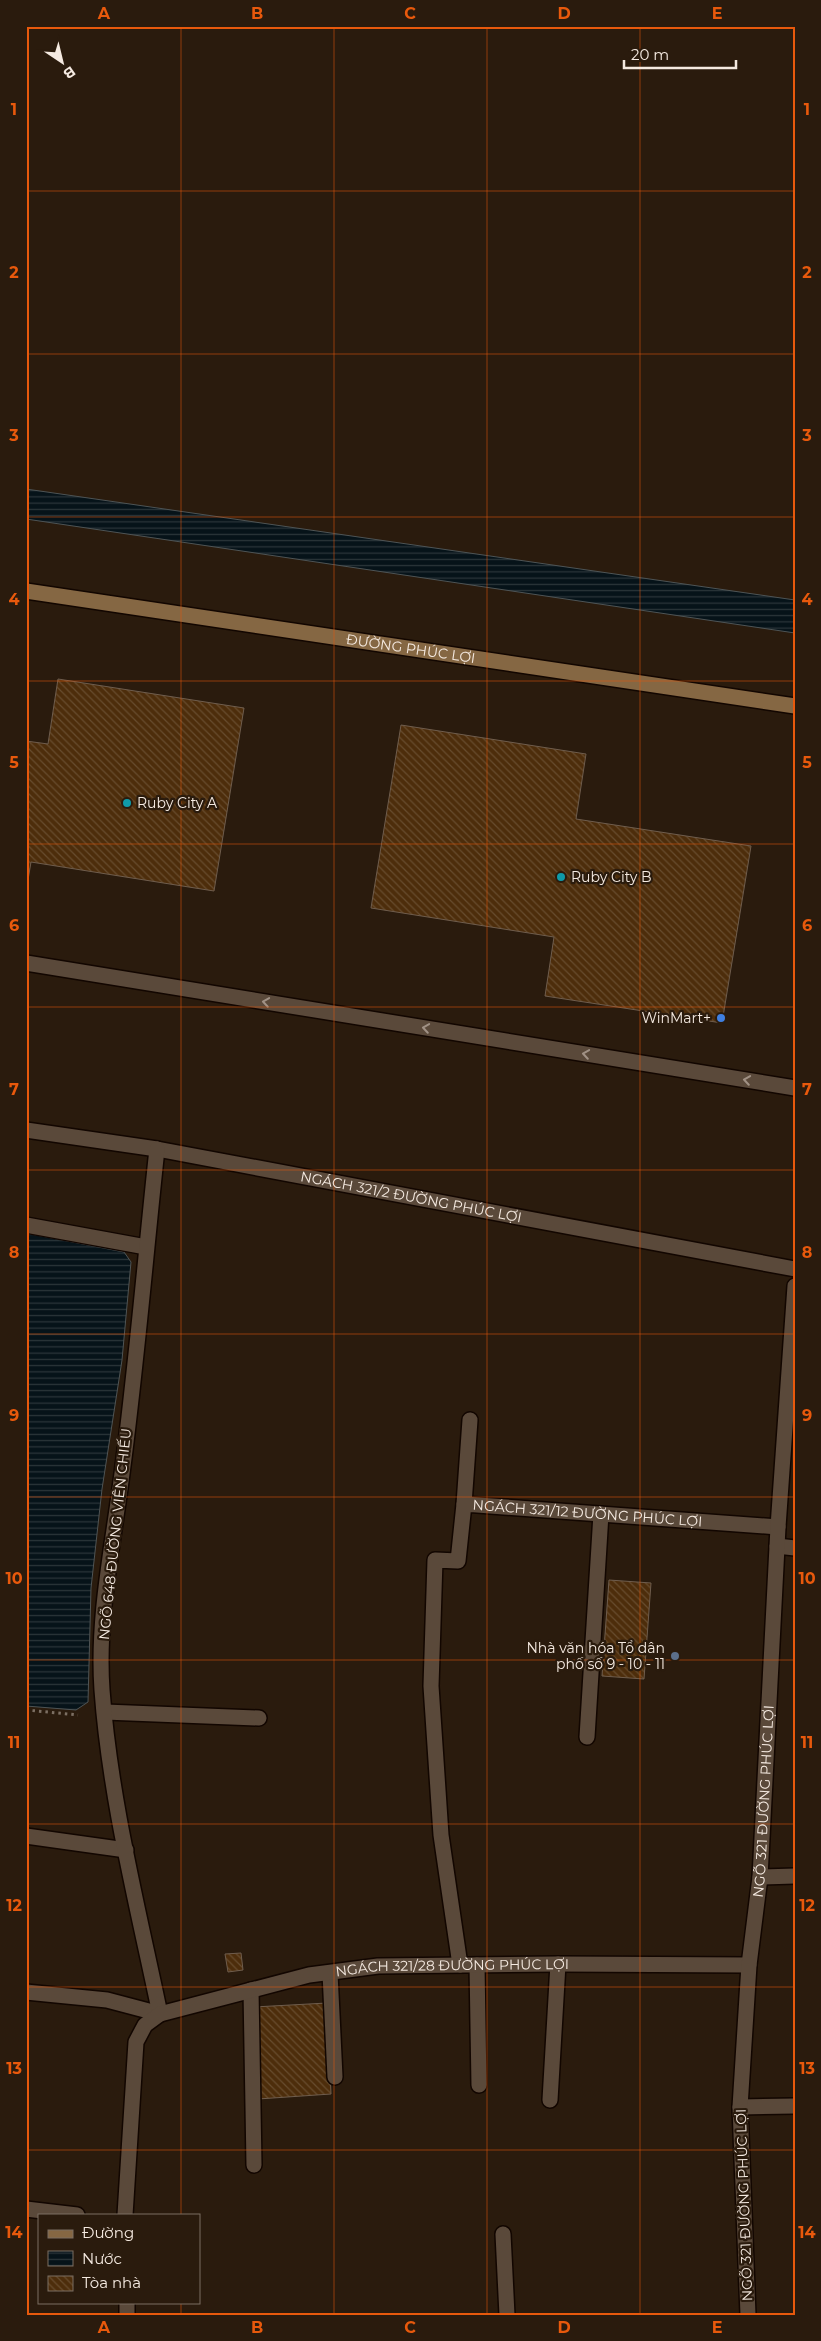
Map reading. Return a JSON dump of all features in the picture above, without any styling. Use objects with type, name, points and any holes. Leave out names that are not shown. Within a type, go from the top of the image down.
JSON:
[{"type":"street","name":"ĐƯỜNG PHÚC LỢI","points":[[26,591],[795,706]]},
{"type":"street","points":[[26,963],[795,1088]]},
{"type":"street","name":"NGÁCH 321/2 ĐƯỜNG PHÚC LỢI","points":[[26,1130],[157,1149],[795,1270]]},
{"type":"street","name":"NGÕ 648 ĐƯỜNG VIÊN CHIẾU","points":[[157,1149],[121,1482],[111,1546],[104,1616],[102,1689],[126,1850],[160,2014]]},
{"type":"street","points":[[26,1224],[146,1247]]},
{"type":"street","name":"NGÕ 321 ĐƯỜNG PHÚC LỢI","points":[[748,2315],[740,2107],[749,1965],[760,1877],[778,1527],[795,1286]]},
{"type":"street","points":[[464,1504],[470,1420]]},
{"type":"street","name":"NGÁCH 321/12 ĐƯỜNG PHÚC LỢI","points":[[460,1965],[441,1835],[431,1686],[435,1560],[458,1560],[464,1504],[778,1527]]},
{"type":"street","points":[[587,1737],[601,1514]]},
{"type":"street","points":[[777,1546],[795,1548]]},
{"type":"street","points":[[105,1714],[260,1718]]},
{"type":"street","points":[[26,1836],[126,1850]]},
{"type":"street","points":[[760,1877],[795,1876]]},
{"type":"street","points":[[550,2100],[558,1964]]},
{"type":"street","name":"NGÁCH 321/28 ĐƯỜNG PHÚC LỢI","points":[[160,2014],[309,1975],[378,1966],[558,1964],[749,1965]]},
{"type":"street","points":[[477,1965],[479,2085]]},
{"type":"street","points":[[330,1973],[335,2077]]},
{"type":"street","points":[[251,1990],[254,2165]]},
{"type":"street","points":[[26,1992],[106,2000],[160,2014]]},
{"type":"street","points":[[125,2214],[136,2042],[145,2025],[160,2014]]},
{"type":"street","points":[[740,2107],[795,2106]]},
{"type":"street","points":[[26,2209],[68,2214]]},
{"type":"street","points":[[503,2234],[507,2315]]},
{"type":"path","points":[[26,1710],[105,1714]]},
{"type":"water","points":[[26,489],[795,600],[795,633],[26,519]]},
{"type":"water","points":[[26,1233],[124,1252],[131,1262],[122,1360],[102,1489],[91,1588],[88,1702],[76,1710],[26,1706]]},
{"type":"building","name":"Ruby City A","points":[[58,679],[244,708],[214,891],[31,862],[26,892],[26,741],[48,744]]},
{"type":"building","name":"Ruby City B","points":[[401,725],[586,754],[576,819],[751,846],[722,1023],[545,996],[554,937],[371,908]]},
{"type":"building","points":[[609,1580],[651,1583],[644,1679],[602,1676]]},
{"type":"building","points":[[241,1953],[243,1970],[228,1972],[225,1954]]},
{"type":"building","points":[[327,2003],[331,2094],[258,2099],[254,2007]]},
{"type":"place","name":"Ruby City A","points":[[127,803]]},
{"type":"place","name":"Ruby City B","points":[[561,877]]},
{"type":"place","name":"WinMart+","points":[[721,1018]]},
{"type":"place","name":"Nhà văn hóa Tổ dân phố số 9 - 10 - 11","points":[[675,1656]]}]
